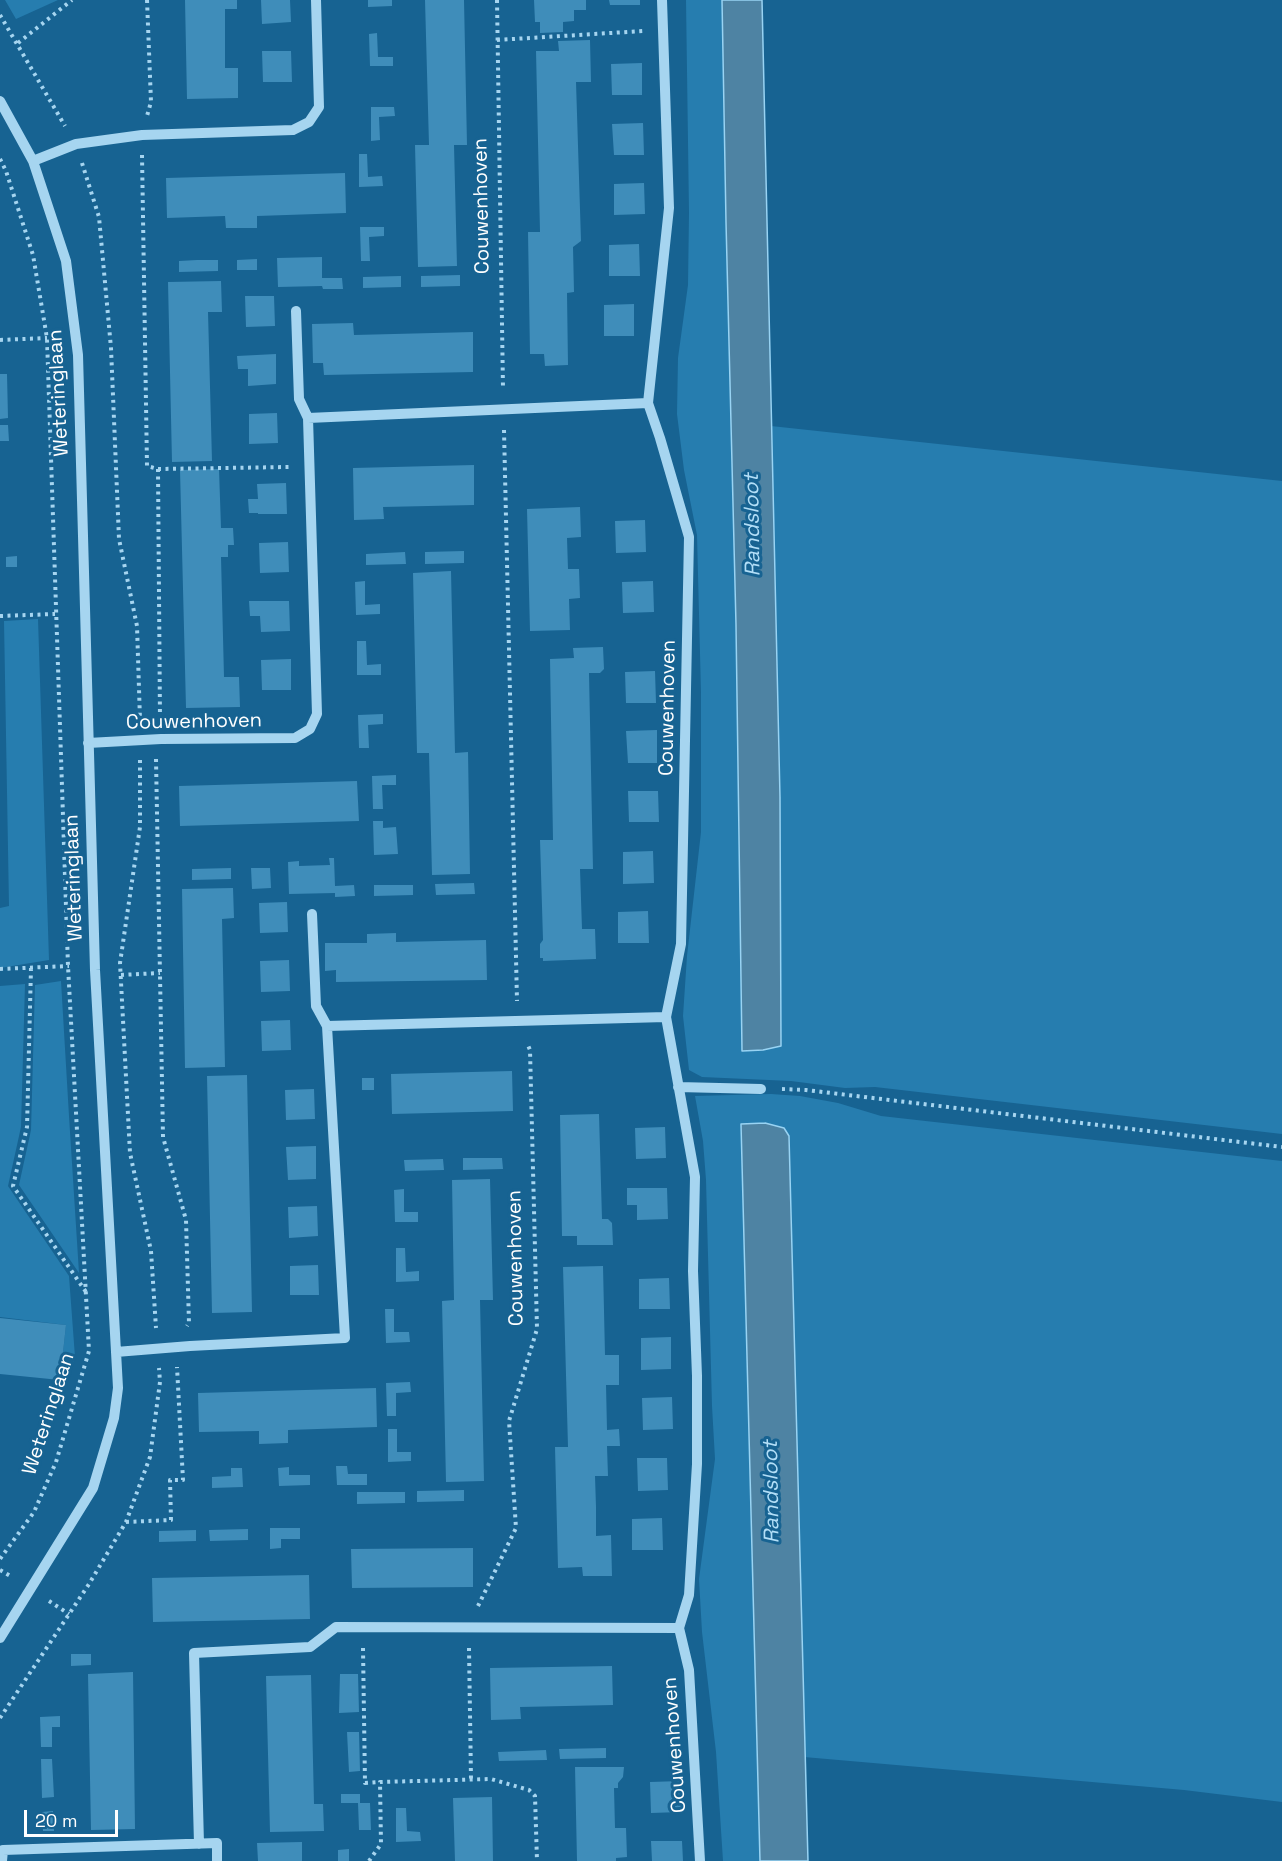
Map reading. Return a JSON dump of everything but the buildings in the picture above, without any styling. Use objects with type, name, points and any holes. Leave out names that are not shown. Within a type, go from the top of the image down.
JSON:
[{"type":"street","points":[[33,161],[76,144],[142,135],[293,130],[309,122],[319,107],[316,0]]},
{"type":"street","name":"Couwenhoven","points":[[662,0],[669,208],[648,403],[689,537],[681,944],[666,1017],[695,1177],[693,1271],[697,1376],[697,1464],[688,1595],[679,1628],[689,1670],[700,1861]]},
{"type":"street","name":"Weteringlaan","points":[[0,101],[33,161],[66,261],[78,355],[95,965],[118,1388],[114,1418],[93,1488],[0,1638]]},
{"type":"street","name":"Couwenhoven","points":[[88,743],[161,739],[295,738],[310,729],[317,714],[310,466],[308,418],[299,399],[296,311]]},
{"type":"street","points":[[308,418],[648,403]]},
{"type":"street","points":[[116,1352],[345,1338],[327,1026],[316,1006],[312,914]]},
{"type":"street","points":[[327,1026],[666,1017]]},
{"type":"street","points":[[678,1087],[761,1089]]},
{"type":"street","points":[[199,1844],[194,1653],[310,1647],[336,1627],[679,1628]]},
{"type":"street","points":[[2,1861],[3,1850],[199,1844],[217,1844],[217,1861]]},
{"type":"path","points":[[18,43],[72,0]]},
{"type":"path","points":[[147,0],[151,102],[142,135],[147,465],[158,469],[310,466]]},
{"type":"path","name":"Couwenhoven","points":[[468,1627],[516,1528],[509,1421],[537,1329],[530,1050],[518,1020],[497,0]]},
{"type":"path","points":[[497,40],[663,30]]},
{"type":"path","name":"Weteringlaan","points":[[0,159],[33,255],[47,338],[68,966],[90,1351],[56,1462],[34,1512],[0,1559]]},
{"type":"path","points":[[0,340],[47,338]]},
{"type":"path","points":[[126,1522],[171,1520],[170,1480],[183,1480],[175,1347],[189,1323],[186,1220],[163,1137],[156,759],[161,739],[158,469]]},
{"type":"path","points":[[0,616],[55,614]]},
{"type":"path","points":[[0,969],[120,963]]},
{"type":"path","points":[[31,968],[27,1127],[14,1186],[86,1293]]},
{"type":"path","points":[[121,975],[160,973]]},
{"type":"path","points":[[761,1089],[806,1090],[1282,1147]]},
{"type":"path","points":[[468,1627],[471,1779]]},
{"type":"path","points":[[362,1628],[365,1783],[491,1779],[529,1790],[535,1796],[537,1861]]},
{"type":"path","points":[[369,1861],[381,1844],[380,1782]]},
{"type":"shaded area","points":[[5,0],[58,0],[16,19]]},
{"type":"shaded area","points":[[686,0],[722,0],[736,625],[742,1050],[763,1050],[781,1045],[780,797],[771,426],[1282,481],[1282,1134],[875,1087],[845,1088],[791,1081],[702,1077],[689,1070],[683,1016],[687,956],[701,832],[701,693],[697,535],[684,470],[677,414],[678,358],[688,285]]},
{"type":"shaded area","points":[[38,619],[49,960],[0,968],[0,908],[9,906],[4,621]]},
{"type":"shaded area","points":[[61,981],[79,1273],[19,1185],[31,1130],[35,985]]},
{"type":"shaded area","points":[[25,984],[21,1127],[8,1186],[69,1276],[75,1357],[66,1381],[60,1380],[66,1325],[0,1317],[0,986]]},
{"type":"shaded area","points":[[771,1094],[800,1096],[838,1103],[881,1116],[1282,1161],[1282,1802],[1184,1790],[804,1757],[789,1136],[741,1124],[760,1861],[723,1861],[716,1752],[702,1632],[699,1579],[715,1459],[706,1180],[703,1141],[695,1096]]},
{"type":"water","name":"Randsloot","points":[[722,0],[762,0],[780,797],[781,1046],[742,1051],[736,625]]},
{"type":"water","name":"Randsloot","points":[[765,1123],[784,1128],[789,1136],[808,1861],[760,1861],[741,1124]]}]
